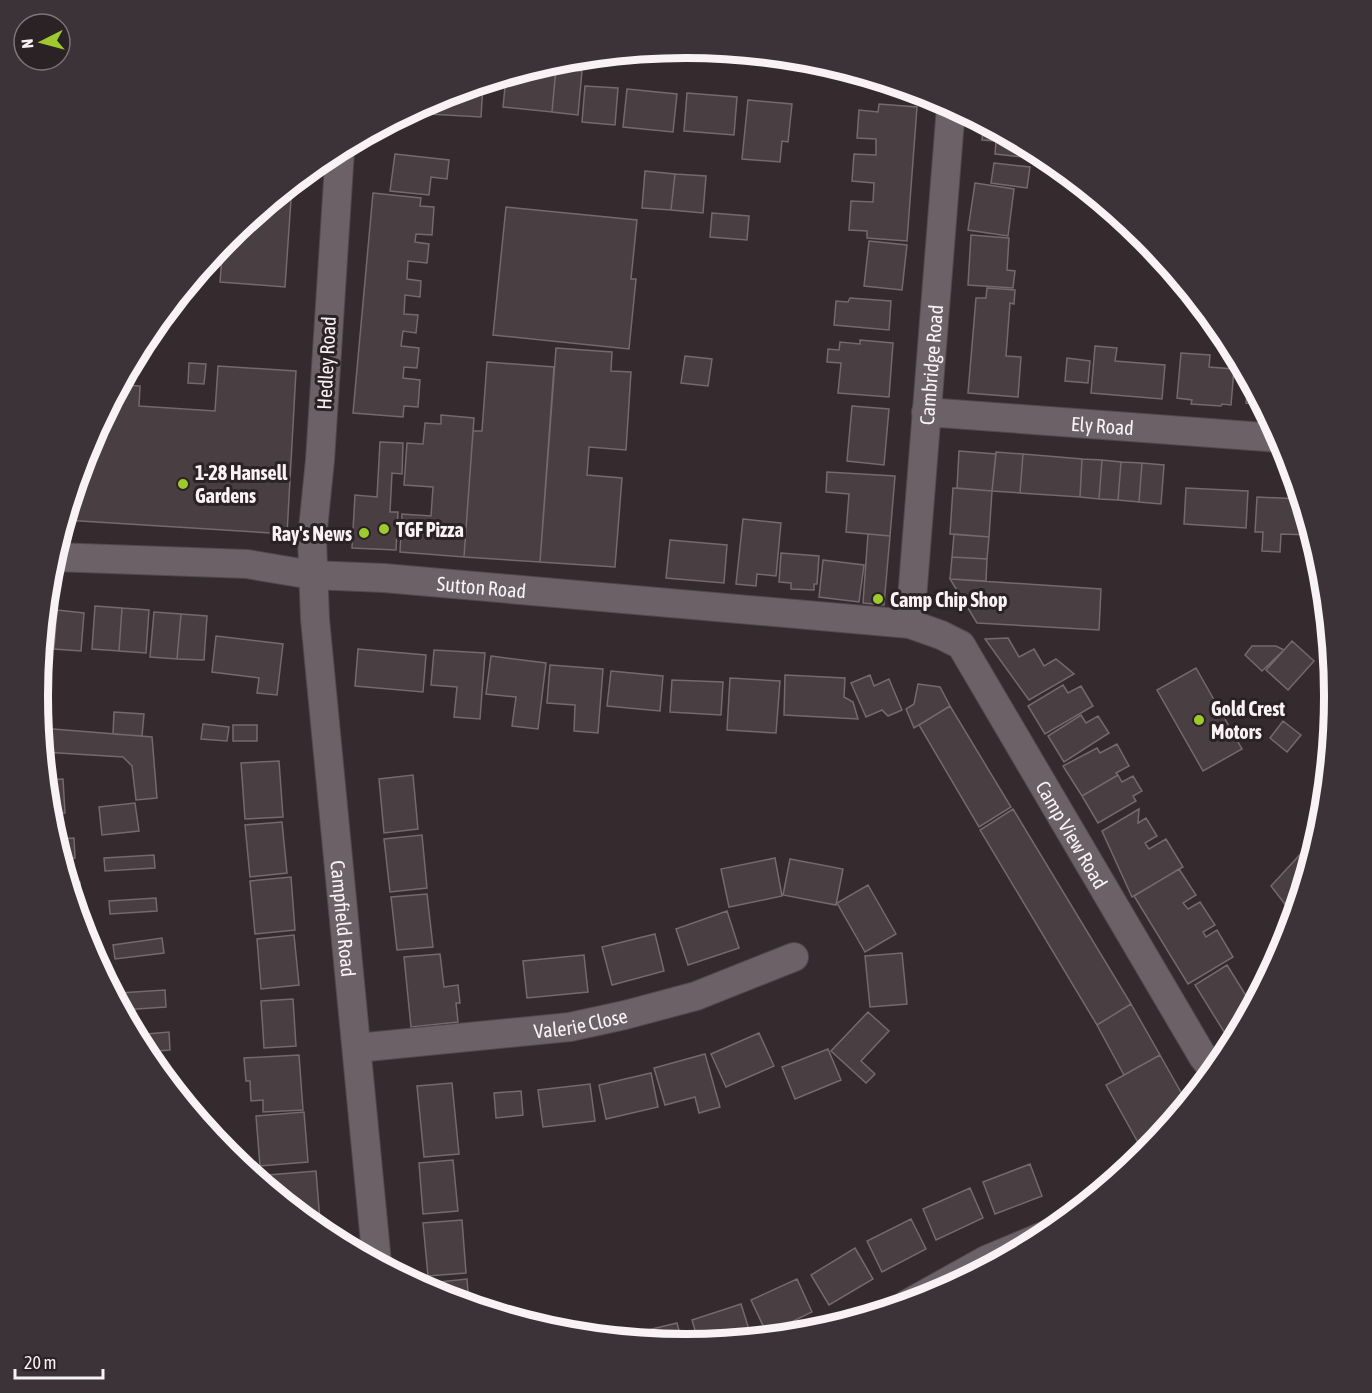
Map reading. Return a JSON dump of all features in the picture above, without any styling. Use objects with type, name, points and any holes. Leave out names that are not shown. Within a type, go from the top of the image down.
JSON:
[{"type":"street","name":"Cambridge Road","points":[[910,624],[950,116]]},
{"type":"street","name":"Hedley Road","points":[[312,575],[312,539],[320,460],[339,161]]},
{"type":"street","name":"Ely Road","points":[[926,412],[1268,437]]},
{"type":"street","name":"Sutton Road","points":[[64,557],[247,564],[312,575],[384,578],[910,624]]},
{"type":"street","name":"Campfield Road","points":[[312,575],[376,1254]]},
{"type":"street","name":"Camp View Road","points":[[910,624],[961,645],[1208,1063]]},
{"type":"street","name":"Valerie Close","points":[[357,1048],[570,1027],[696,996],[794,957]]},
{"type":"building","points":[[570,70],[582,71],[578,115],[552,112],[556,72]]},
{"type":"building","points":[[556,72],[552,112],[503,107],[505,85]]},
{"type":"building","points":[[585,86],[618,88],[615,125],[582,122]]},
{"type":"building","points":[[627,89],[677,94],[673,132],[623,127]]},
{"type":"building","points":[[483,92],[481,117],[426,114]]},
{"type":"building","points":[[687,93],[737,97],[734,135],[684,131]]},
{"type":"building","points":[[748,100],[792,104],[788,142],[782,141],[780,162],[742,159]]},
{"type":"building","points":[[879,104],[917,107],[907,241],[867,238],[867,231],[849,230],[851,201],[873,202],[874,183],[852,181],[854,154],[876,155],[876,139],[857,138],[859,110],[878,112]]},
{"type":"building","points":[[983,132],[1023,157],[995,154],[996,141],[982,140]]},
{"type":"building","points":[[395,154],[449,160],[447,179],[431,177],[429,195],[390,191]]},
{"type":"building","points":[[994,163],[1030,167],[1027,188],[991,183]]},
{"type":"building","points":[[645,171],[675,174],[671,210],[642,208]]},
{"type":"building","points":[[675,174],[706,176],[703,213],[671,210]]},
{"type":"building","points":[[975,183],[1014,189],[1008,236],[968,230]]},
{"type":"building","points":[[373,193],[421,198],[420,206],[434,207],[432,235],[416,234],[415,242],[429,244],[427,263],[408,261],[407,279],[421,281],[420,297],[405,295],[404,314],[418,315],[416,333],[403,331],[401,346],[419,348],[417,368],[404,367],[403,378],[420,380],[418,407],[404,406],[403,417],[353,413]]},
{"type":"building","points":[[291,195],[285,287],[220,282],[222,259],[265,217]]},
{"type":"building","points":[[506,207],[637,220],[631,279],[636,279],[629,349],[493,335]]},
{"type":"building","points":[[712,213],[749,216],[747,240],[710,237]]},
{"type":"building","points":[[971,235],[1009,238],[1007,270],[1015,271],[1013,288],[968,285]]},
{"type":"building","points":[[869,241],[907,245],[902,290],[864,286]]},
{"type":"building","points":[[987,288],[1015,290],[1014,304],[1010,303],[1006,356],[1021,357],[1018,397],[968,393],[976,298],[986,298]]},
{"type":"building","points":[[850,298],[891,301],[889,330],[834,325],[836,301],[848,302]]},
{"type":"building","points":[[860,340],[893,343],[889,397],[838,393],[841,363],[827,362],[828,349],[839,350],[840,342],[860,344]]},
{"type":"building","points":[[1095,346],[1117,348],[1115,361],[1165,365],[1162,399],[1091,393]]},
{"type":"building","points":[[556,348],[612,352],[611,371],[631,372],[626,450],[589,447],[587,475],[622,478],[615,567],[540,562]]},
{"type":"building","points":[[1181,353],[1210,355],[1209,367],[1234,370],[1231,405],[1191,404],[1192,400],[1177,398]]},
{"type":"building","points":[[685,356],[712,359],[708,386],[681,383]]},
{"type":"building","points":[[1067,358],[1090,361],[1088,383],[1065,381]]},
{"type":"building","points":[[487,362],[554,367],[540,562],[464,557],[473,431],[482,431]]},
{"type":"building","points":[[189,363],[206,364],[204,384],[188,383]]},
{"type":"building","name":"1-28 Hansell Gardens","points":[[218,366],[296,371],[287,534],[73,521],[97,452],[129,385],[140,386],[139,406],[215,411]]},
{"type":"building","points":[[1247,394],[1253,404],[1246,403]]},
{"type":"building","points":[[852,406],[889,409],[884,465],[847,461]]},
{"type":"building","points":[[441,415],[474,418],[464,557],[400,552],[402,514],[431,516],[433,487],[404,485],[407,443],[423,444],[425,423],[441,424]]},
{"type":"building","points":[[380,442],[403,443],[402,474],[392,473],[390,512],[398,512],[396,550],[352,548],[355,495],[377,497]]},
{"type":"building","points":[[959,451],[996,454],[992,491],[957,488]]},
{"type":"building","points":[[996,452],[1023,454],[1020,493],[992,491]]},
{"type":"building","points":[[1023,454],[1082,459],[1080,497],[1020,493]]},
{"type":"building","points":[[1082,459],[1102,460],[1099,499],[1080,497]]},
{"type":"building","points":[[1102,460],[1121,462],[1118,500],[1099,499]]},
{"type":"building","points":[[1121,462],[1142,463],[1139,502],[1118,500]]},
{"type":"building","points":[[1142,463],[1164,465],[1161,504],[1139,502]]},
{"type":"building","points":[[827,472],[895,476],[890,536],[846,532],[849,494],[826,492]]},
{"type":"building","points":[[953,488],[992,491],[989,537],[950,534]]},
{"type":"building","points":[[1186,488],[1248,491],[1246,528],[1184,524]]},
{"type":"building","points":[[1257,497],[1292,499],[1303,535],[1281,534],[1280,552],[1262,551],[1263,532],[1255,532]]},
{"type":"building","points":[[743,519],[781,523],[776,576],[757,574],[756,586],[736,584]]},
{"type":"building","points":[[868,534],[890,536],[884,605],[863,603]]},
{"type":"building","points":[[954,534],[989,537],[987,559],[952,557]]},
{"type":"building","points":[[670,540],[727,545],[724,583],[666,578]]},
{"type":"building","points":[[781,553],[819,556],[817,584],[814,584],[814,590],[791,589],[791,583],[779,582]]},
{"type":"building","points":[[952,557],[987,559],[986,581],[950,579]]},
{"type":"building","points":[[823,560],[864,565],[859,602],[819,597]]},
{"type":"building","points":[[950,579],[1101,589],[1099,630],[977,623]]},
{"type":"building","points":[[95,606],[122,608],[119,651],[92,649]]},
{"type":"building","points":[[122,608],[149,610],[146,653],[119,651]]},
{"type":"building","points":[[54,610],[57,610],[54,649],[50,649]]},
{"type":"building","points":[[57,610],[84,613],[81,651],[54,649]]},
{"type":"building","points":[[154,612],[181,614],[177,659],[150,657]]},
{"type":"building","points":[[181,614],[207,616],[204,660],[177,659]]},
{"type":"building","points":[[216,636],[283,644],[277,695],[257,693],[259,678],[212,672]]},
{"type":"building","points":[[1008,638],[1019,657],[1034,649],[1044,666],[1056,659],[1074,674],[1029,700],[985,639]]},
{"type":"building","points":[[1292,641],[1314,661],[1288,690],[1266,670]]},
{"type":"building","points":[[1252,646],[1276,646],[1284,650],[1262,671],[1245,655]]},
{"type":"building","points":[[358,649],[426,655],[423,692],[355,686]]},
{"type":"building","points":[[434,650],[485,653],[480,719],[454,717],[457,687],[431,685]]},
{"type":"building","points":[[491,656],[546,663],[538,729],[512,726],[516,697],[486,694]]},
{"type":"building","points":[[550,665],[603,669],[598,733],[574,731],[575,705],[547,703]]},
{"type":"building","name":"Gold Crest Motors","points":[[1196,668],[1242,749],[1203,771],[1157,690]]},
{"type":"building","points":[[611,671],[663,676],[660,711],[607,706]]},
{"type":"building","points":[[785,675],[845,678],[844,697],[853,702],[858,719],[784,715]]},
{"type":"building","points":[[870,675],[874,686],[889,679],[902,710],[888,716],[882,710],[866,717],[851,683]]},
{"type":"building","points":[[730,678],[780,681],[776,733],[727,730]]},
{"type":"building","points":[[672,680],[723,682],[721,715],[670,712]]},
{"type":"building","points":[[918,684],[940,687],[950,706],[914,728],[906,709],[914,704]]},
{"type":"building","points":[[1063,685],[1068,693],[1081,686],[1093,706],[1045,734],[1028,706]]},
{"type":"building","points":[[950,706],[1011,807],[979,827],[919,725]]},
{"type":"building","points":[[114,712],[144,714],[142,736],[113,734]]},
{"type":"building","points":[[1081,715],[1086,723],[1098,716],[1109,733],[1064,762],[1048,736]]},
{"type":"building","points":[[1283,721],[1301,735],[1287,752],[1270,738]]},
{"type":"building","points":[[203,724],[229,727],[227,741],[201,739]]},
{"type":"building","points":[[233,725],[257,725],[257,741],[233,741]]},
{"type":"building","points":[[49,729],[152,737],[157,798],[136,800],[132,766],[123,757],[50,752]]},
{"type":"building","points":[[1117,744],[1129,766],[1082,796],[1063,766],[1097,748],[1100,753]]},
{"type":"building","points":[[279,761],[283,817],[245,819],[241,763]]},
{"type":"building","points":[[413,775],[418,829],[384,833],[379,779]]},
{"type":"building","points":[[1118,775],[1122,782],[1133,776],[1142,791],[1133,796],[1136,801],[1098,823],[1082,796]]},
{"type":"building","points":[[63,779],[65,813],[59,813],[53,780]]},
{"type":"building","points":[[135,803],[139,831],[102,835],[99,807]]},
{"type":"building","points":[[1013,809],[1131,1004],[1097,1025],[980,830]]},
{"type":"building","points":[[1139,809],[1138,823],[1146,818],[1157,836],[1145,843],[1149,849],[1166,839],[1183,867],[1132,897],[1102,831]]},
{"type":"building","points":[[282,822],[287,873],[250,877],[245,825]]},
{"type":"building","points":[[422,835],[427,888],[390,892],[384,839]]},
{"type":"building","points":[[74,838],[75,858],[69,858],[64,839]]},
{"type":"building","points":[[1305,849],[1288,908],[1271,886]]},
{"type":"building","points":[[154,855],[155,868],[105,871],[104,858]]},
{"type":"building","points":[[775,858],[782,896],[729,907],[721,869]]},
{"type":"building","points":[[790,859],[843,869],[836,905],[783,895]]},
{"type":"building","points":[[1179,869],[1196,895],[1183,903],[1188,909],[1200,902],[1215,925],[1203,932],[1206,937],[1217,930],[1233,957],[1188,984],[1134,896]]},
{"type":"building","points":[[291,877],[295,930],[255,934],[250,881]]},
{"type":"building","points":[[76,882],[80,882],[81,899]]},
{"type":"building","points":[[868,885],[896,934],[865,952],[837,903]]},
{"type":"building","points":[[427,894],[433,947],[397,950],[391,897]]},
{"type":"building","points":[[156,898],[157,911],[110,914],[109,901]]},
{"type":"building","points":[[727,911],[739,948],[688,965],[676,929]]},
{"type":"building","points":[[655,934],[664,971],[612,985],[602,947]]},
{"type":"building","points":[[294,935],[299,985],[261,989],[257,939]]},
{"type":"building","points":[[162,938],[164,953],[115,959],[113,945]]},
{"type":"building","points":[[902,953],[907,1004],[870,1007],[865,956]]},
{"type":"building","points":[[440,954],[444,987],[458,985],[460,1003],[456,1003],[458,1022],[411,1027],[404,957]]},
{"type":"building","points":[[584,955],[588,992],[527,998],[523,961]]},
{"type":"building","points":[[1227,965],[1248,999],[1226,1035],[1195,985]]},
{"type":"building","points":[[165,990],[166,1007],[130,1009],[121,993]]},
{"type":"building","points":[[293,999],[296,1046],[264,1048],[261,1001]]},
{"type":"building","points":[[1131,1004],[1160,1055],[1124,1075],[1097,1025]]},
{"type":"building","points":[[868,1012],[889,1031],[861,1061],[875,1074],[866,1083],[831,1051]]},
{"type":"building","points":[[169,1032],[170,1050],[156,1051],[145,1034]]},
{"type":"building","points":[[759,1033],[774,1066],[726,1087],[711,1054]]},
{"type":"building","points":[[828,1049],[841,1080],[795,1099],[782,1067]]},
{"type":"building","points":[[705,1054],[720,1107],[699,1113],[695,1097],[665,1105],[654,1068]]},
{"type":"building","points":[[299,1055],[303,1110],[263,1112],[263,1100],[251,1101],[250,1081],[246,1081],[244,1058]]},
{"type":"building","points":[[1160,1055],[1183,1096],[1140,1145],[1106,1085]]},
{"type":"building","points":[[651,1073],[658,1107],[606,1119],[599,1085]]},
{"type":"building","points":[[452,1083],[459,1154],[424,1157],[417,1086]]},
{"type":"building","points":[[590,1084],[595,1121],[543,1127],[538,1090]]},
{"type":"building","points":[[521,1091],[523,1115],[496,1118],[494,1093]]},
{"type":"building","points":[[304,1112],[308,1162],[260,1166],[256,1116]]},
{"type":"building","points":[[453,1160],[458,1211],[423,1214],[419,1163]]},
{"type":"building","points":[[1030,1164],[1042,1196],[995,1214],[983,1182]]},
{"type":"building","points":[[316,1171],[320,1218],[268,1179],[268,1175]]},
{"type":"building","points":[[970,1188],[983,1218],[936,1240],[923,1209]]},
{"type":"building","points":[[911,1219],[926,1249],[882,1272],[867,1241]]},
{"type":"building","points":[[462,1220],[466,1273],[428,1276],[423,1223]]},
{"type":"building","points":[[855,1248],[873,1279],[829,1305],[811,1275]]},
{"type":"building","points":[[467,1279],[468,1296],[442,1286],[434,1283]]},
{"type":"building","points":[[797,1279],[812,1312],[782,1327],[765,1329],[751,1300]]},
{"type":"building","points":[[741,1304],[749,1331],[696,1334],[692,1320]]},
{"type":"building","points":[[677,1323],[680,1334],[644,1333],[638,1332]]},
{"type":"place","name":"1-28 Hansell Gardens","points":[[183,484]]},
{"type":"place","name":"TGF Pizza","points":[[384,529]]},
{"type":"place","name":"Ray's News","points":[[364,533]]},
{"type":"place","name":"Camp Chip Shop","points":[[878,599]]},
{"type":"place","name":"Gold Crest Motors","points":[[1199,720]]}]
